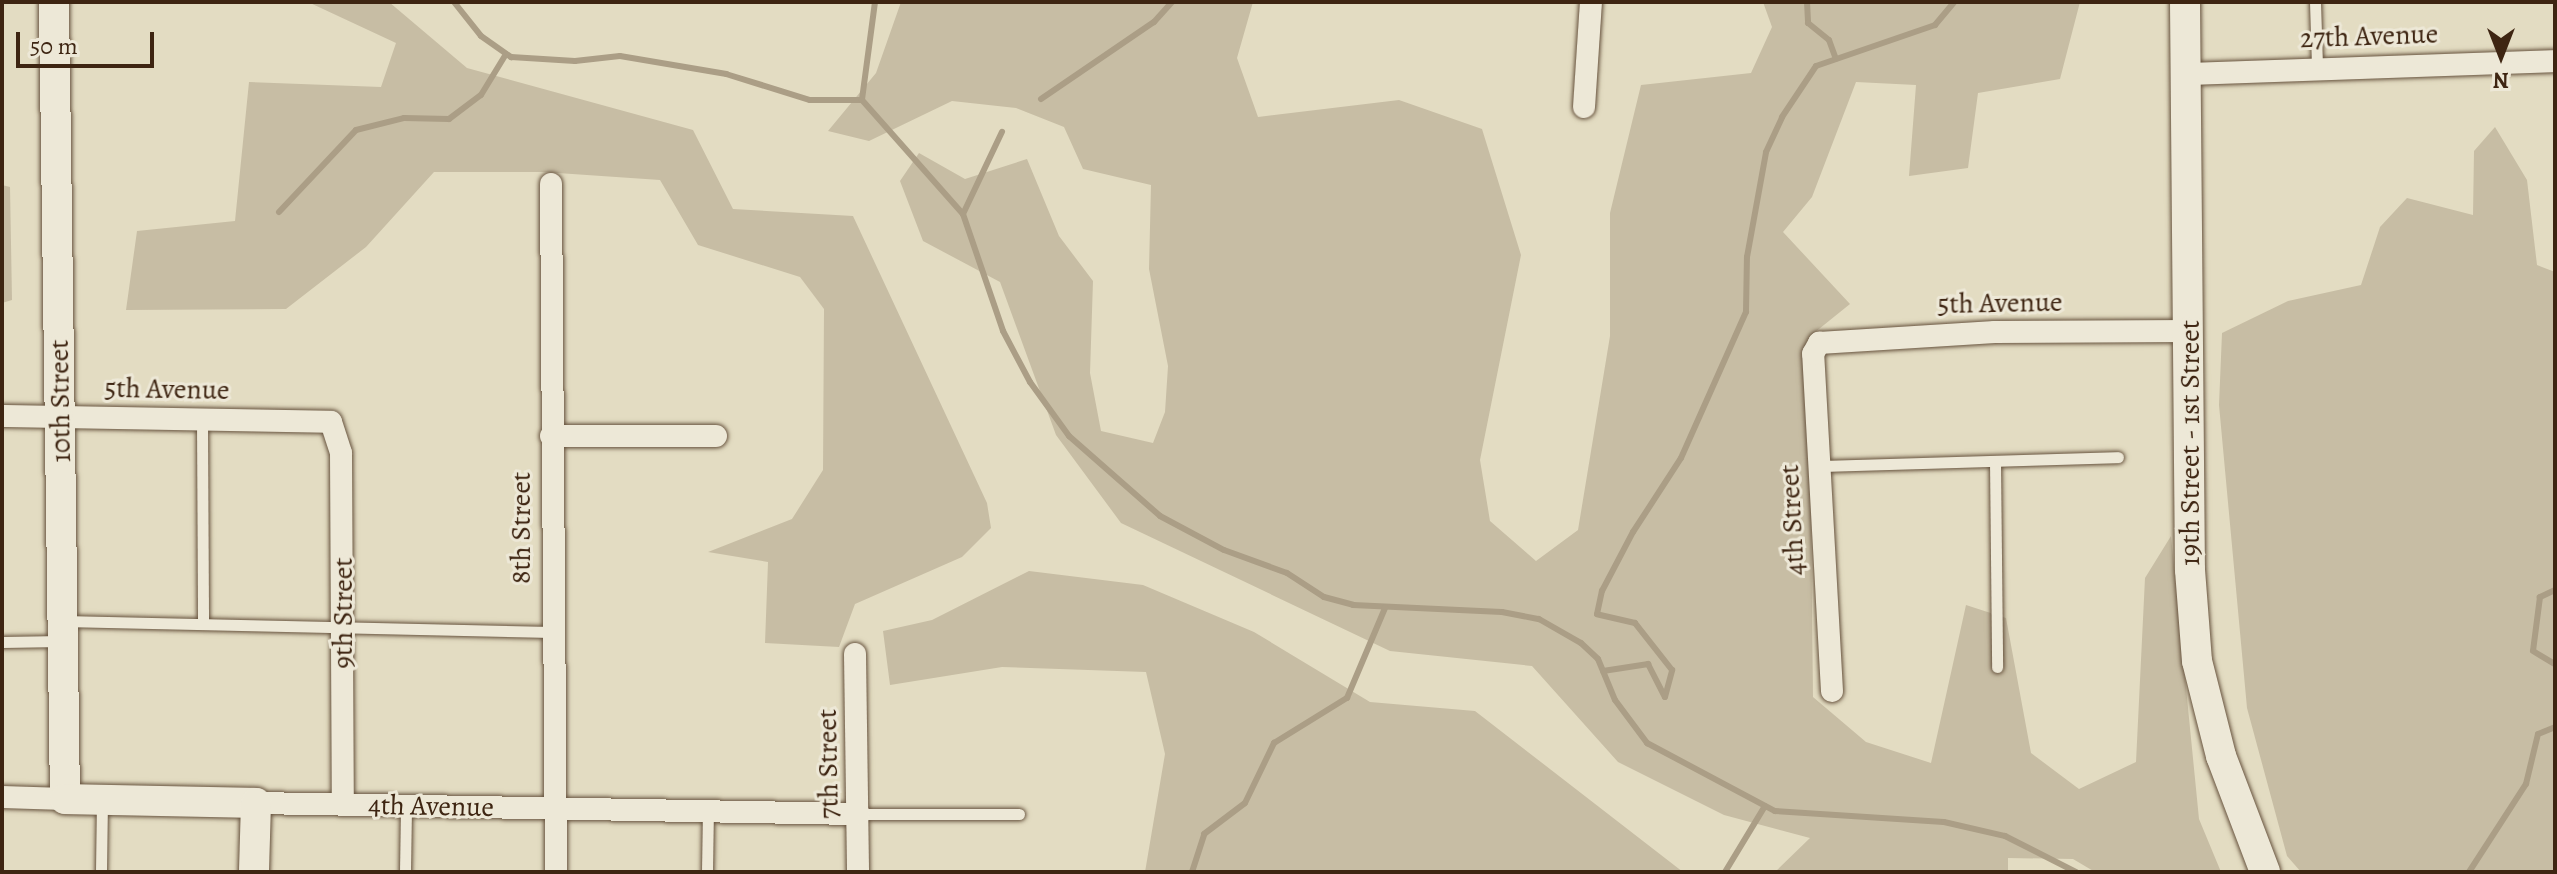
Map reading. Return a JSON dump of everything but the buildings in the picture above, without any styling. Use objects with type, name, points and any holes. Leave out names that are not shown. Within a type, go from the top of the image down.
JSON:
[{"type":"street","name":"10th Street","points":[[54,2],[65,799]]},
{"type":"street","points":[[1584,107],[1591,2]]},
{"type":"street","name":"19th Street - 1st Street","points":[[2185,2],[2190,570],[2197,661],[2221,756],[2265,872]]},
{"type":"street","name":"27th Avenue","points":[[2186,74],[2555,61]]},
{"type":"street","name":"8th Street","points":[[551,184],[556,872]]},
{"type":"street","name":"5th Avenue","points":[[1815,347],[1826,340],[1878,336],[2190,331]]},
{"type":"street","name":"4th Street","points":[[1815,347],[1832,691]]},
{"type":"street","name":"5th Avenue","points":[[2,416],[331,422]]},
{"type":"street","name":"9th Street","points":[[331,422],[341,453],[343,805]]},
{"type":"street","points":[[551,436],[716,436]]},
{"type":"street","name":"7th Street","points":[[855,654],[858,872]]},
{"type":"street","name":"4th Avenue","points":[[2,797],[859,814]]},
{"type":"street","points":[[254,872],[256,803]]},
{"type":"lane","points":[[2315,2],[2317,67]]},
{"type":"lane","points":[[202,421],[203,621]]},
{"type":"lane","points":[[1819,466],[2118,457]]},
{"type":"lane","points":[[1995,461],[1997,667]]},
{"type":"lane","points":[[2,642],[62,631],[203,621],[344,628],[552,632]]},
{"type":"lane","points":[[101,872],[102,800]]},
{"type":"lane","points":[[405,872],[406,806]]},
{"type":"lane","points":[[707,872],[708,811]]},
{"type":"lane","points":[[859,814],[1019,814]]},
{"type":"shaded area","points":[[308,2],[389,2],[467,68],[693,130],[733,209],[853,216],[987,503],[991,528],[962,557],[855,604],[839,647],[765,643],[768,562],[708,552],[792,519],[823,470],[824,309],[800,277],[698,245],[660,180],[543,172],[434,172],[366,247],[286,309],[126,310],[137,231],[235,221],[249,82],[381,87],[396,43]]},
{"type":"shaded area","points":[[901,2],[1253,2],[1237,58],[1258,117],[1399,100],[1482,129],[1521,255],[1480,460],[1490,521],[1536,561],[1578,530],[1610,336],[1610,213],[1641,85],[1751,73],[1772,27],[1763,2],[2080,2],[2060,79],[1978,93],[1968,168],[1909,176],[1916,85],[1856,82],[1812,197],[1783,232],[1850,304],[1809,337],[1813,697],[1866,742],[1931,763],[1966,605],[2006,618],[2031,753],[2079,789],[2136,762],[2145,578],[2171,536],[2199,819],[2221,872],[2095,872],[2073,859],[2008,858],[2008,872],[1775,872],[1810,838],[1724,815],[1618,762],[1532,666],[1390,651],[1121,523],[1056,435],[1000,282],[923,241],[900,181],[919,153],[965,179],[1027,159],[1059,236],[1093,281],[1090,373],[1101,431],[1153,443],[1165,412],[1168,366],[1149,269],[1151,185],[1083,169],[1064,127],[1016,108],[952,101],[869,141],[828,131],[876,73]]},
{"type":"shaded area","points":[[2495,127],[2527,180],[2537,265],[2555,272],[2555,872],[2301,872],[2287,856],[2247,708],[2219,405],[2222,333],[2288,301],[2361,285],[2380,227],[2407,198],[2473,215],[2474,151]]},
{"type":"shaded area","points":[[2,185],[10,187],[12,300],[2,303]]},
{"type":"shaded area","points":[[1029,571],[1143,585],[1254,632],[1370,702],[1475,711],[1683,872],[1145,872],[1165,754],[1146,672],[1002,667],[890,685],[883,631],[932,620]]},
{"type":"waterway","points":[[454,2],[481,36],[511,57],[575,61],[620,56],[726,74],[810,100],[862,100]]},
{"type":"waterway","points":[[875,2],[862,100],[963,214],[1003,331],[1030,382],[1069,436],[1160,516],[1224,550],[1287,573],[1324,597],[1353,605],[1502,612],[1539,619],[1581,643],[1598,659],[1615,700],[1647,743],[1775,811],[1944,822],[2005,836],[2076,872]]},
{"type":"waterway","points":[[1041,99],[1154,22],[1172,2]]},
{"type":"waterway","points":[[1807,2],[1808,23],[1829,40],[1836,59]]},
{"type":"waterway","points":[[1603,671],[1648,664],[1665,697],[1672,670],[1635,623],[1597,614],[1602,591],[1633,532],[1681,458],[1746,312],[1747,257],[1766,152],[1782,117],[1816,66],[1935,25],[1954,2]]},
{"type":"waterway","points":[[279,212],[356,130],[404,118],[449,119],[481,95],[506,54]]},
{"type":"waterway","points":[[963,214],[1002,132]]},
{"type":"waterway","points":[[2555,590],[2540,597],[2533,651],[2555,664]]},
{"type":"waterway","points":[[1192,872],[1204,834],[1245,803],[1274,743],[1347,698],[1385,608]]},
{"type":"waterway","points":[[2469,872],[2526,784],[2538,734],[2555,727]]},
{"type":"waterway","points":[[1725,872],[1765,806]]}]
